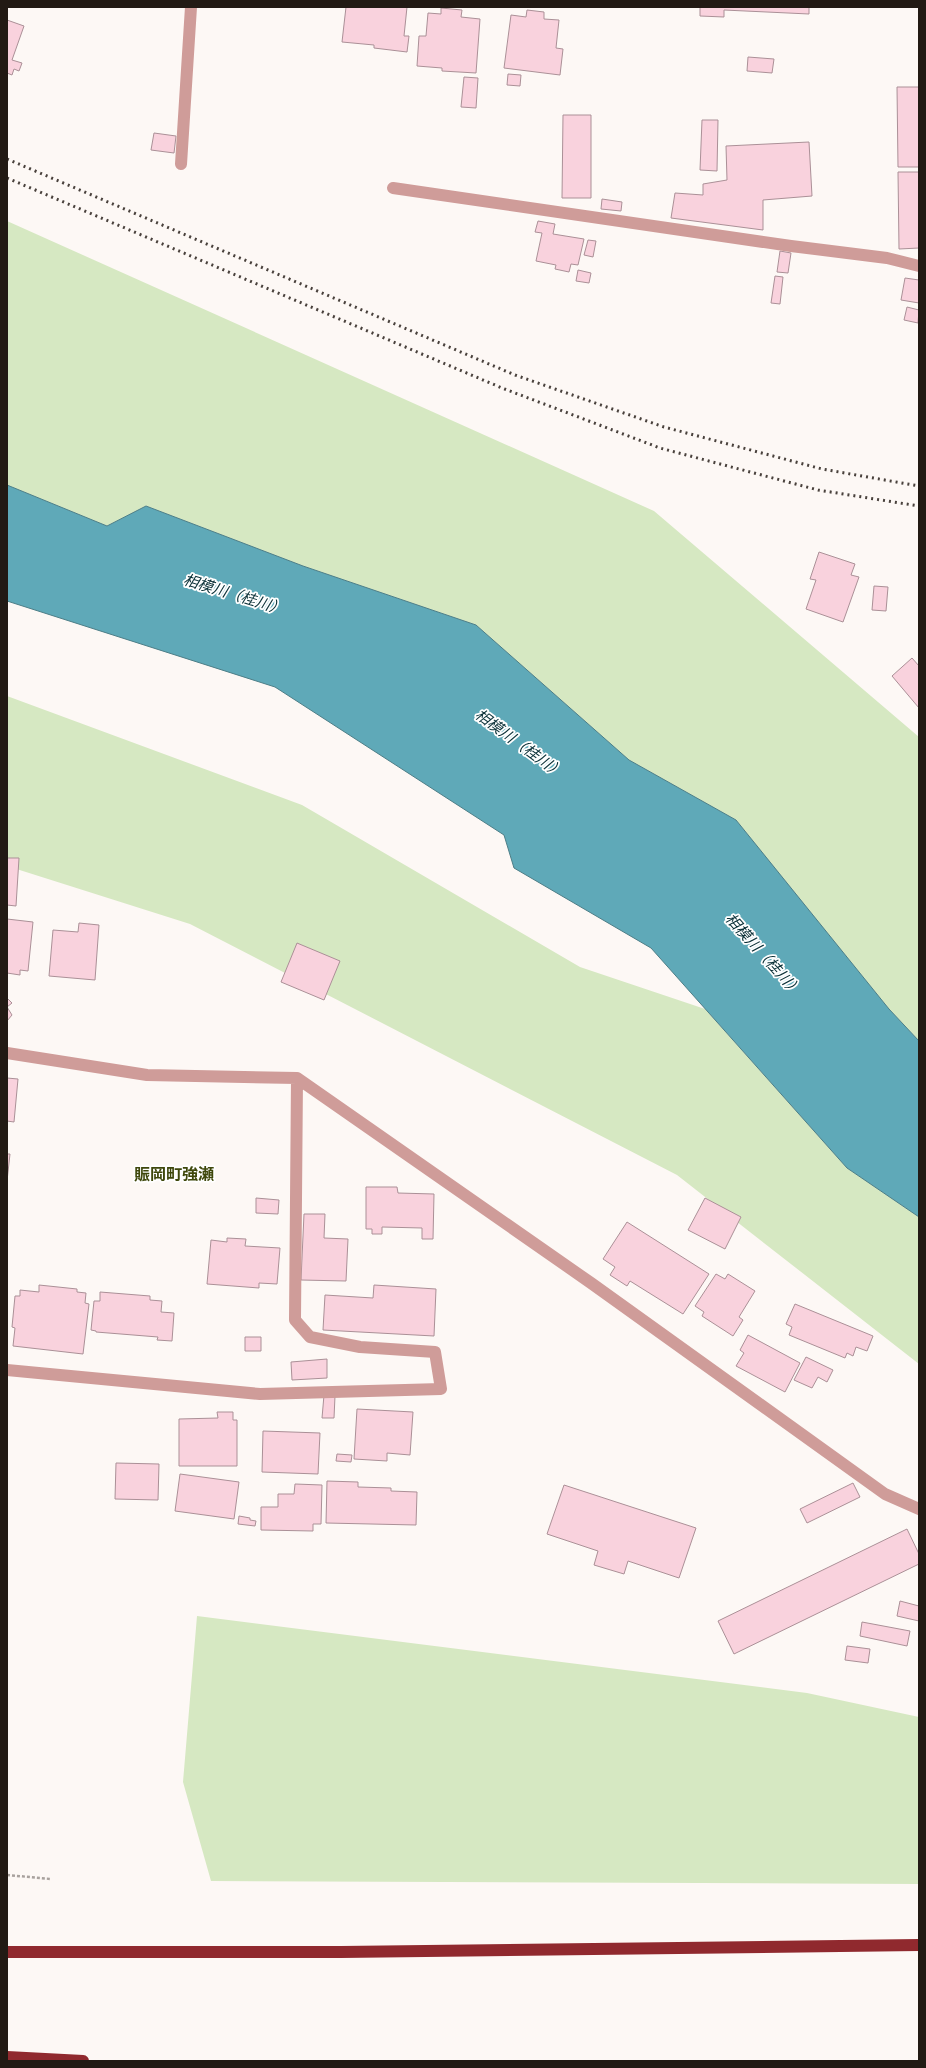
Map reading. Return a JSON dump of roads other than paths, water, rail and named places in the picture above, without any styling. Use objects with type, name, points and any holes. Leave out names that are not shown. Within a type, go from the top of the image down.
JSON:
[{"type":"highway","points":[[7,1952],[341,1952],[919,1945]]},
{"type":"highway","points":[[7,2057],[83,2061]]},
{"type":"street","points":[[181,164],[191,7]]},
{"type":"street","points":[[393,188],[791,246],[887,258],[919,266]]},
{"type":"street","points":[[7,1053],[147,1075],[297,1078],[592,1283],[885,1494],[919,1509]]},
{"type":"street","points":[[7,1370],[260,1394],[441,1389],[435,1352],[360,1347],[310,1337],[295,1320],[297,1078]]},
{"type":"water","name":"相模川（桂川）","points":[[7,485],[107,526],[146,506],[303,566],[476,625],[629,760],[736,820],[889,1009],[919,1041],[919,1217],[847,1168],[651,948],[514,868],[504,835],[275,687],[7,601]]},
{"type":"railway","points":[[7,159],[515,375],[664,427],[822,469],[919,486]]},
{"type":"railway","points":[[7,178],[502,388],[660,448],[818,490],[919,506]]},
{"type":"district","name":"賑岡町強瀬","points":[[174,1175]]}]
